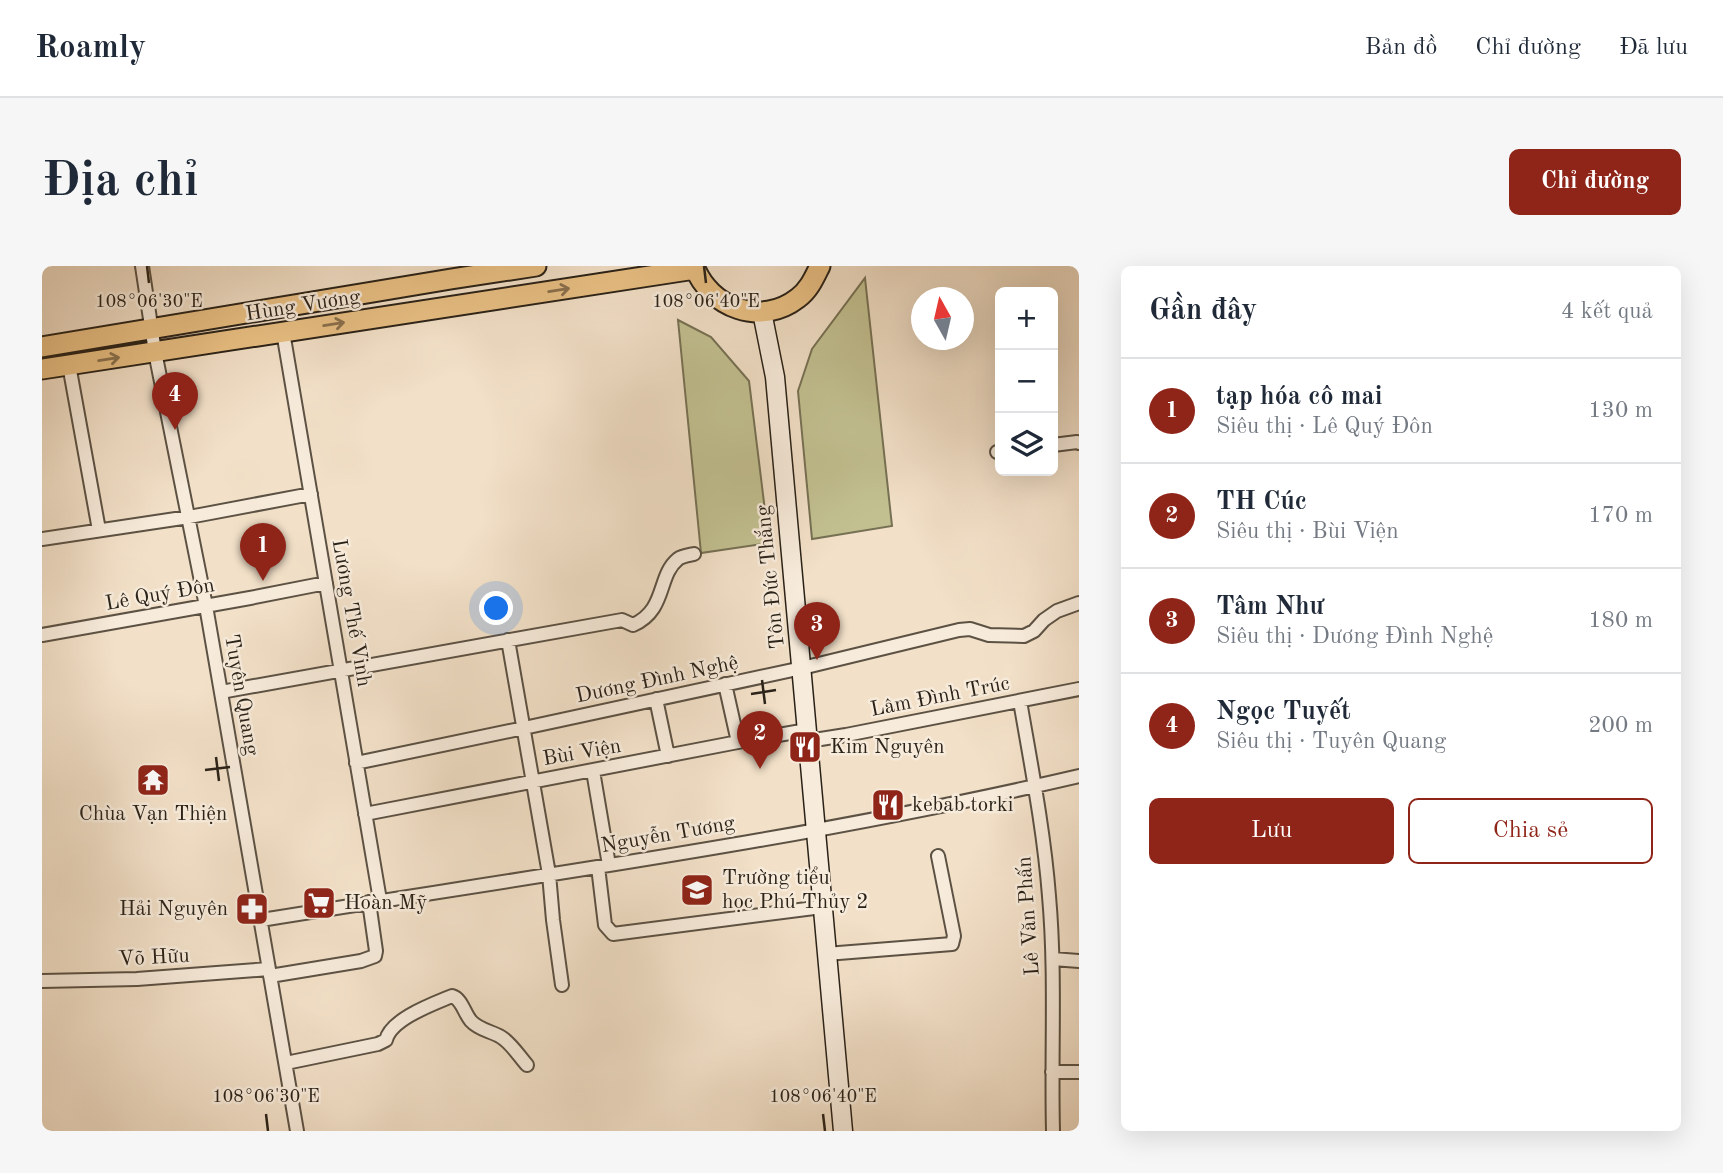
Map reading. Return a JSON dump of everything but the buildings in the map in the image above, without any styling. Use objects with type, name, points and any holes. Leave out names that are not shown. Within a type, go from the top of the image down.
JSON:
[{"type":"main road","name":"Hùng Vương","points":[[42,346],[152,329],[450,272],[536,266]]},
{"type":"main road","points":[[695,268],[706,288],[721,302],[741,310],[762,312],[781,308],[799,298],[812,283],[820,266]]},
{"type":"main road","name":"Hùng Vương","points":[[42,369],[695,268]]},
{"type":"street","name":"Tuyên Quang","points":[[142,266],[155,352],[206,606],[297,1131]]},
{"type":"street","name":"Tôn Đức Thắng","points":[[762,312],[775,377],[844,1131]]},
{"type":"street","name":"Lương Thế Vinh","points":[[283,332],[365,814],[374,901]]},
{"type":"street","points":[[69,365],[99,530]]},
{"type":"street","points":[[1058,444],[1079,443]]},
{"type":"street","points":[[42,539],[189,517],[311,494]]},
{"type":"street","points":[[221,692],[622,620],[633,625],[642,621],[657,602],[669,572],[679,558],[694,554]]},
{"type":"street","name":"Lê Quý Đôn","points":[[42,635],[326,583]]},
{"type":"street","name":"Dương Đình Nghệ","points":[[356,763],[802,668],[959,630],[970,629],[989,635],[1024,636],[1057,611],[1079,603]]},
{"type":"street","points":[[508,640],[549,874],[562,985]]},
{"type":"street","points":[[725,684],[738,742]]},
{"type":"street","name":"Lâm Đình Trúc","points":[[807,736],[1079,689]]},
{"type":"street","points":[[656,699],[668,756]]},
{"type":"street","name":"Lê Văn Phấn","points":[[1020,701],[1035,786],[1049,894],[1053,959],[1053,1131]]},
{"type":"street","name":"Bùi Viện","points":[[365,814],[738,742],[807,736]]},
{"type":"street","points":[[593,771],[606,925],[613,934],[822,907]]},
{"type":"street","name":"Nguyễn Tương","points":[[261,920],[603,866],[815,829],[1079,776]]},
{"type":"street","points":[[826,954],[952,944],[954,936],[938,856]]},
{"type":"street","name":"Võ Hữu","points":[[42,981],[269,972],[361,961],[375,956],[374,901]]},
{"type":"street","points":[[1053,959],[1079,961]]},
{"type":"street","points":[[285,1063],[378,1044],[386,1040],[388,1031],[413,1013],[452,996],[458,998],[471,1021],[508,1042],[527,1065]]},
{"type":"street","points":[[1052,1072],[1079,1072]]},
{"type":"shaded area","points":[[865,278],[892,526],[812,539],[798,391],[812,349]]},
{"type":"shaded area","points":[[678,320],[711,337],[749,381],[769,543],[701,553]]},
{"type":"place","name":"Ngọc Tuyết","points":[[175,430]]},
{"type":"place","name":"tạp hóa cô mai","points":[[263,581]]},
{"type":"place","name":"Tâm Như","points":[[817,660]]},
{"type":"place","name":"Kim Nguyên","points":[[805,747]]},
{"type":"place","name":"TH Cúc","points":[[760,769]]},
{"type":"place","name":"Chùa Vạn Thiện","points":[[153,780]]},
{"type":"place","name":"kebab torki","points":[[888,805]]},
{"type":"place","name":"Trường tiểu học Phú Thủy 2","points":[[697,890]]},
{"type":"place","name":"Hoàn Mỹ","points":[[319,903]]},
{"type":"place","name":"Hải Nguyên","points":[[252,909]]}]
